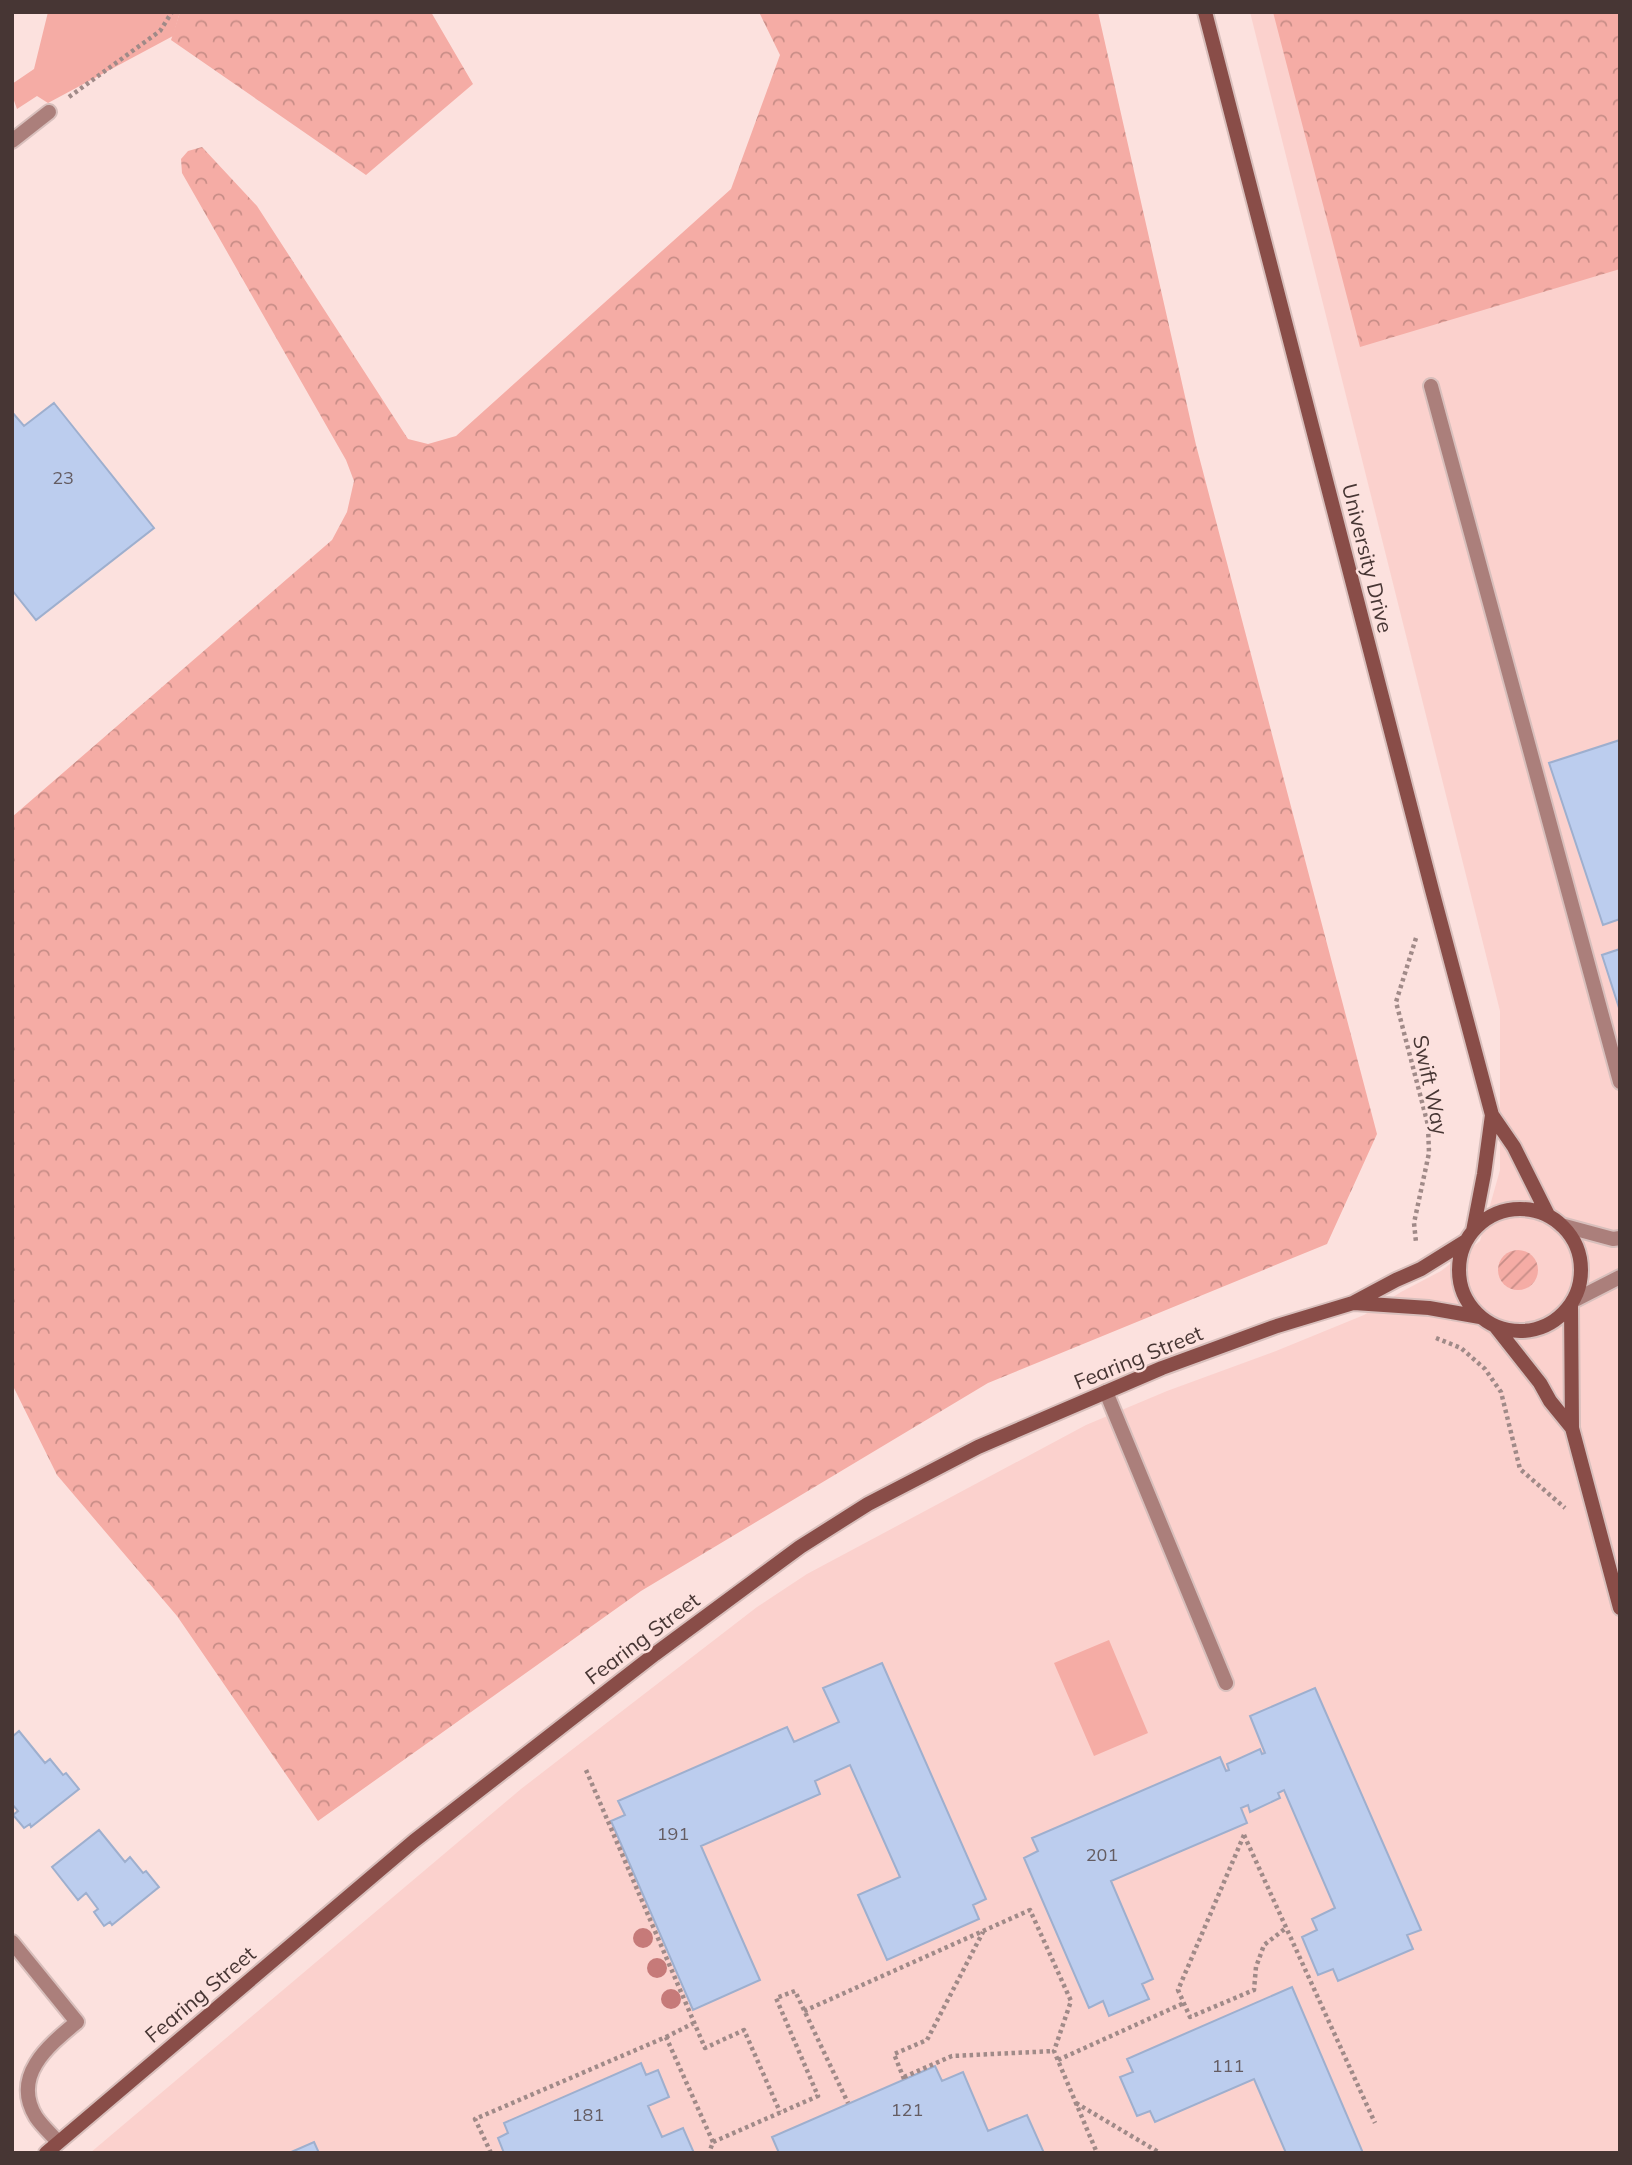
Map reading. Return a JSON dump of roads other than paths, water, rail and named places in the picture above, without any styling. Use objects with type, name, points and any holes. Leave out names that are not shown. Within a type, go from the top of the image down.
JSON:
[{"type":"main road","name":"University Drive","points":[[1205,12],[1492,1115],[1514,1147],[1548,1216]]},
{"type":"main road","name":"University Drive","points":[[1470,1236],[1485,1220],[1516,1210],[1532,1210],[1562,1225],[1573,1238],[1582,1269],[1580,1286],[1572,1303],[1556,1320],[1536,1329],[1516,1332],[1495,1326],[1480,1317],[1467,1301],[1460,1282],[1459,1261],[1470,1236],[1484,1174],[1492,1115]]},
{"type":"main road","name":"Fearing Street","points":[[46,2153],[414,1841],[762,1574],[868,1504],[978,1447],[1162,1368],[1353,1303],[1421,1269],[1470,1236]]},
{"type":"main road","name":"Fearing Street","points":[[1353,1303],[1429,1308],[1480,1317]]},
{"type":"main road","name":"University Drive","points":[[1572,1303],[1572,1428],[1620,1608]]},
{"type":"main road","name":"University Drive","points":[[1495,1326],[1572,1428]]},
{"type":"street","points":[[12,141],[49,112]]},
{"type":"street","points":[[1431,386],[1620,1082]]},
{"type":"street","points":[[1562,1225],[1613,1239],[1620,1238]]},
{"type":"street","points":[[1572,1303],[1620,1276]]},
{"type":"street","points":[[1107,1392],[1226,1683]]},
{"type":"street","points":[[12,1942],[77,2022],[40,2057],[29,2076],[28,2095],[36,2116],[58,2143]]}]
